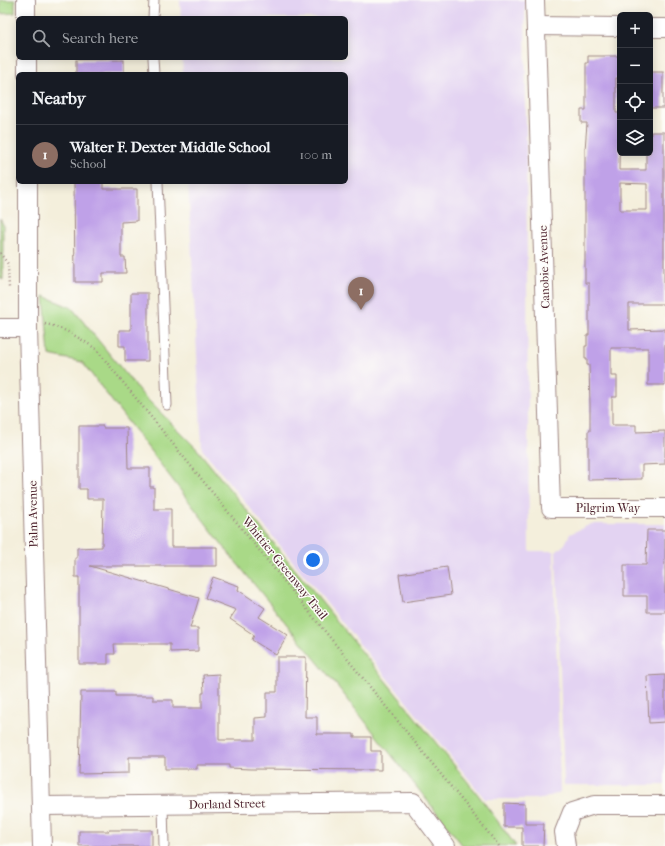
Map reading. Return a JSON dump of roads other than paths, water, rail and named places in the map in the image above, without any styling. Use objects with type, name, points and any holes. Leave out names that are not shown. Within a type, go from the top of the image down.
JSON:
[{"type":"street","points":[[26,0],[26,16]]},
{"type":"street","name":"Canobie Avenue","points":[[535,0],[551,508]]},
{"type":"street","points":[[536,26],[617,27]]},
{"type":"street","points":[[653,28],[665,28]]},
{"type":"street","points":[[26,60],[27,72]]},
{"type":"street","name":"Palm Avenue","points":[[28,184],[35,325],[37,676],[42,846]]},
{"type":"street","points":[[0,328],[35,325]]},
{"type":"street","name":"Pilgrim Way","points":[[551,508],[665,508]]},
{"type":"street","name":"Dorland Street","points":[[42,806],[413,802],[446,846]]},
{"type":"street","points":[[566,846],[564,832],[572,812],[594,805],[665,805]]},
{"type":"lane","points":[[153,16],[154,0]]},
{"type":"lane","points":[[153,60],[154,72]]},
{"type":"lane","points":[[158,184],[167,405]]},
{"type":"lane","points":[[163,804],[164,846]]},
{"type":"place","name":"Walter F. Dexter Middle School","points":[[361,310]]}]
